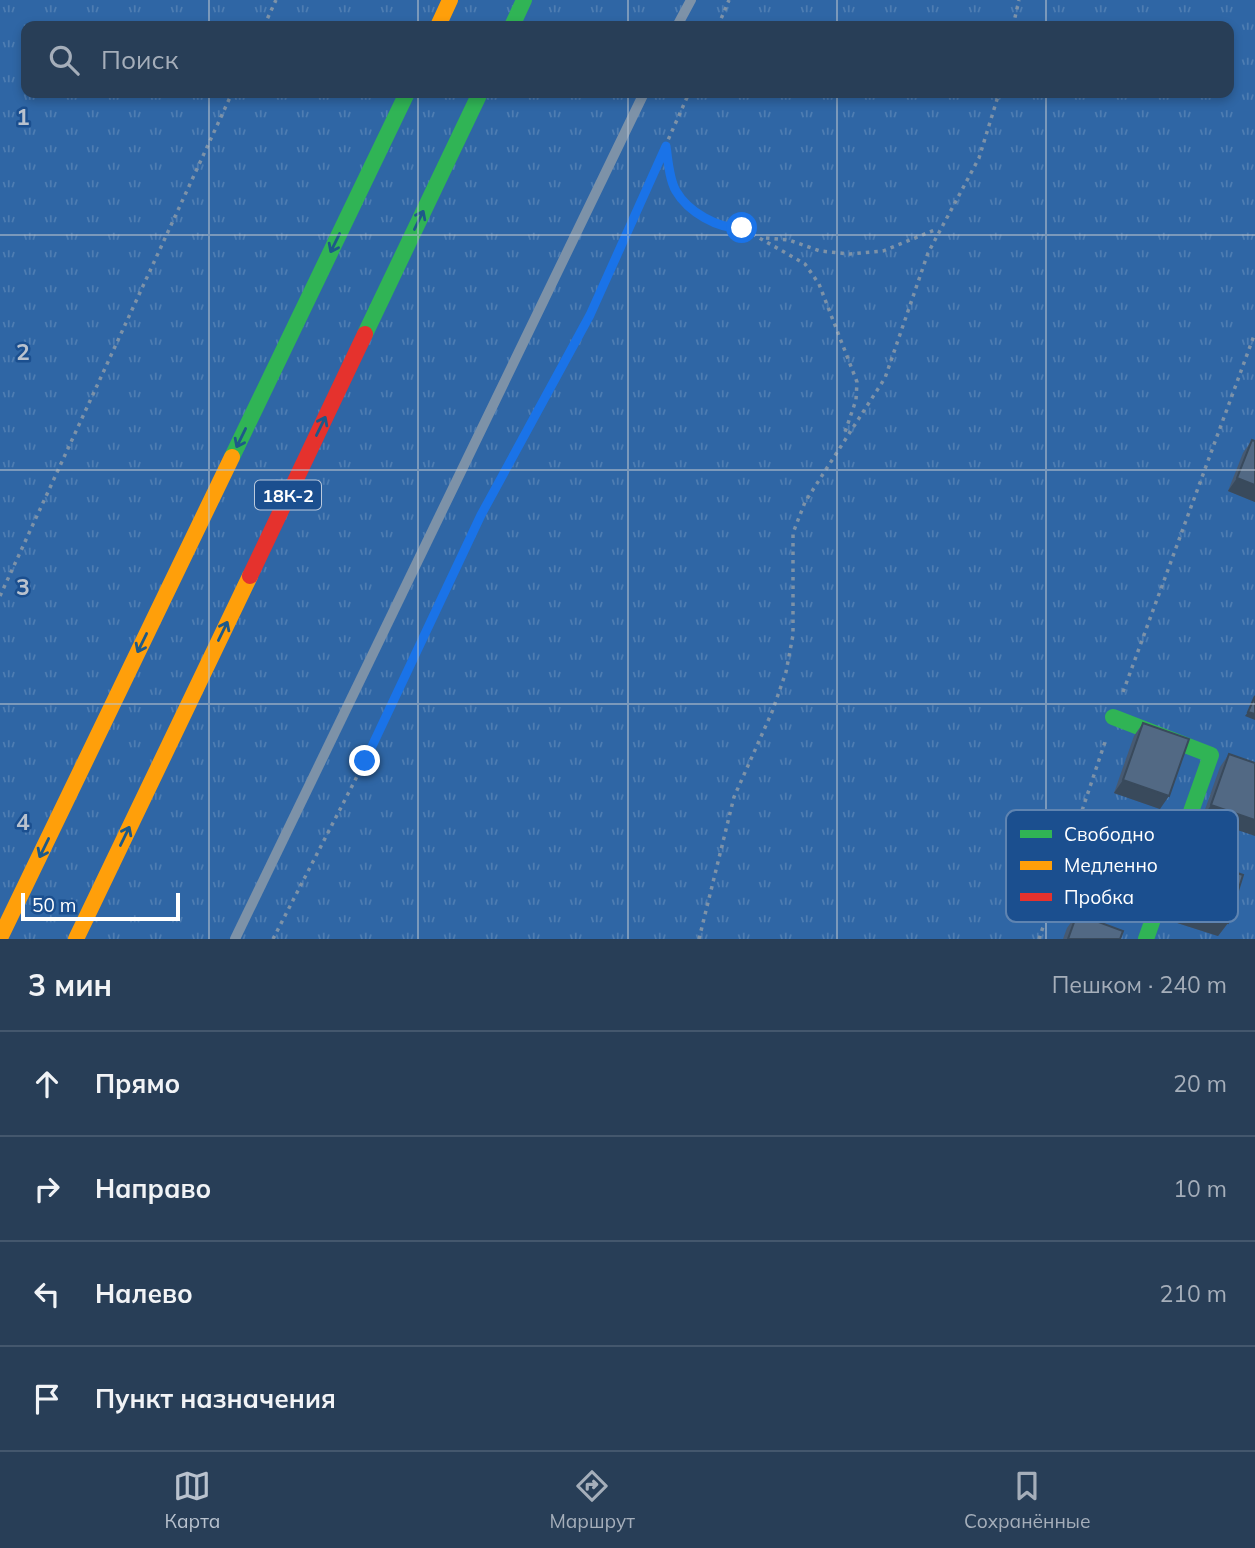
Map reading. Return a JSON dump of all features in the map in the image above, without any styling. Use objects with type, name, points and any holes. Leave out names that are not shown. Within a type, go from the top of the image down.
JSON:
[{"type":"main road","points":[[440,21],[450,0]]},
{"type":"main road","points":[[514,21],[524,0]]},
{"type":"main road","points":[[0,938],[405,98]]},
{"type":"main road","name":"18К-2","points":[[76,939],[478,98]]},
{"type":"main road","points":[[1113,717],[1211,755],[1192,810]]},
{"type":"main road","points":[[1146,939],[1152,922]]},
{"type":"lane","points":[[680,21],[691,0]]},
{"type":"lane","points":[[235,939],[642,98]]},
{"type":"path","points":[[266,21],[276,0]]},
{"type":"path","points":[[720,21],[729,0]]},
{"type":"path","points":[[1014,21],[1019,0]]},
{"type":"path","points":[[0,596],[230,98]]},
{"type":"path","points":[[273,939],[365,761],[481,515],[590,315],[687,98]]},
{"type":"path","points":[[699,939],[734,797],[772,712],[786,672],[793,635],[793,533],[805,502],[885,378],[939,228],[979,158],[997,98]]},
{"type":"path","points":[[666,146],[676,191],[705,220],[727,229],[742,228],[758,235],[806,264],[819,284],[857,382],[856,400],[843,440]]},
{"type":"path","points":[[758,235],[789,240],[820,251],[850,254],[883,251],[939,228]]},
{"type":"path","points":[[1082,810],[1113,717],[1255,333]]},
{"type":"path","points":[[1039,939],[1045,922]]},
{"type":"green space","points":[[0,0],[1255,0],[1255,939],[0,939]]},
{"type":"building","points":[[1252,440],[1255,441],[1255,485],[1237,478]]},
{"type":"building","points":[[1255,696],[1255,714],[1248,712]]},
{"type":"building","points":[[1143,723],[1189,739],[1169,796],[1123,780]]},
{"type":"building","points":[[1229,754],[1255,763],[1255,820],[1238,814],[1238,810],[1226,810],[1211,805]]},
{"type":"building","points":[[1238,873],[1243,875],[1238,891]]},
{"type":"building","points":[[1074,922],[1099,922],[1123,931],[1120,939],[1068,939]]},
{"type":"traffic: fast","points":[[514,21],[524,0]]},
{"type":"traffic: fast","points":[[232,457],[405,98]]},
{"type":"traffic: fast","points":[[365,334],[478,98]]},
{"type":"traffic: fast","points":[[1113,717],[1211,755],[1192,810]]},
{"type":"traffic: fast","points":[[1146,939],[1152,922]]},
{"type":"traffic: slow","points":[[440,21],[450,0]]},
{"type":"traffic: slow","points":[[0,938],[232,457]]},
{"type":"traffic: slow","points":[[76,939],[250,576]]},
{"type":"traffic: jam","points":[[250,576],[365,334]]},
{"type":"route","points":[[365,761],[481,515],[590,315],[666,146],[676,191],[705,220],[727,229],[742,228]]}]
